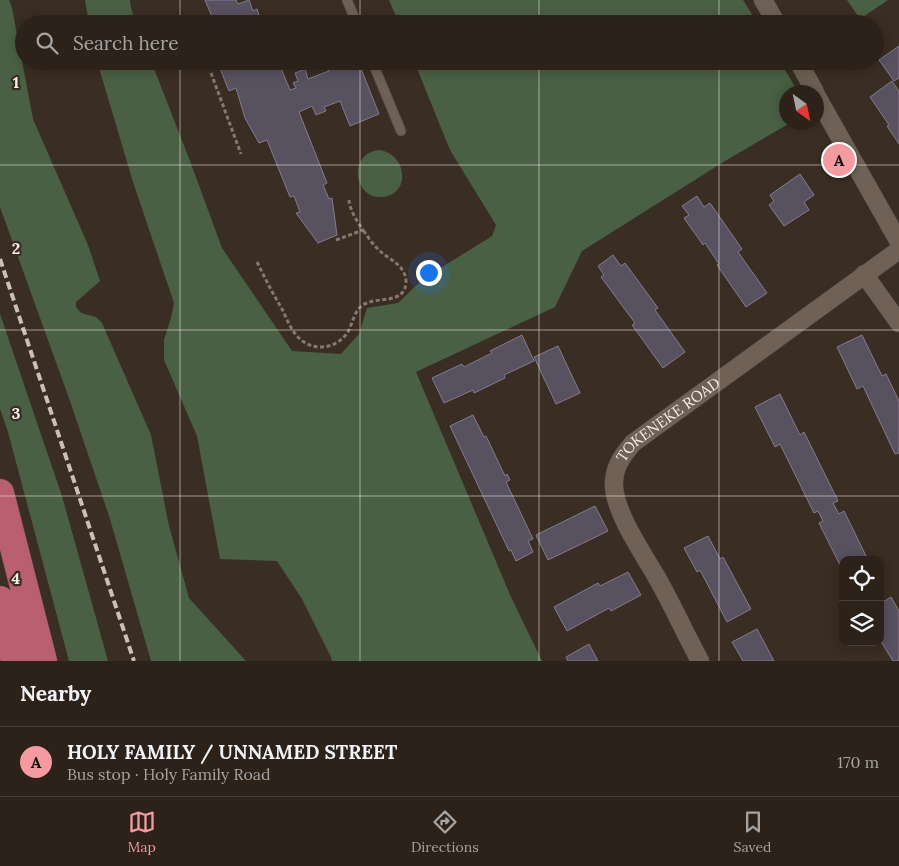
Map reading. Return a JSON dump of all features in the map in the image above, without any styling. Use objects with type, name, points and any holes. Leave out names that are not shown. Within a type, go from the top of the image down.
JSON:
[{"type":"main road","points":[[0,493],[43,661]]},
{"type":"main road","points":[[0,600],[15,661]]},
{"type":"street","points":[[763,0],[772,15]]},
{"type":"street","points":[[803,70],[811,85]]},
{"type":"street","points":[[824,108],[899,242]]},
{"type":"street","name":"TOKENEKE ROAD","points":[[700,661],[620,510],[614,487],[615,471],[618,464],[633,443],[899,250]]},
{"type":"street","points":[[864,274],[899,323]]},
{"type":"lane","points":[[347,0],[353,15]]},
{"type":"lane","points":[[376,70],[401,131]]},
{"type":"path","points":[[211,73],[241,154]]},
{"type":"path","points":[[257,262],[291,328],[300,338],[314,346],[321,347],[336,344],[346,335],[357,312],[364,304],[395,298],[400,295],[405,285],[405,274],[400,266],[379,250],[363,230],[354,216],[349,200]]},
{"type":"path","points":[[336,240],[363,230]]},
{"type":"green space","points":[[0,0],[9,0],[15,24],[15,70],[24,70],[33,119],[88,245],[100,281],[76,302],[76,307],[81,313],[96,317],[102,323],[151,435],[169,526],[189,598],[246,661],[151,661],[110,519],[70,401],[0,207]]},
{"type":"green space","points":[[85,0],[130,0],[134,15],[88,15]]},
{"type":"green space","points":[[389,0],[743,0],[752,15],[395,15]]},
{"type":"green space","points":[[847,0],[888,0],[866,15],[857,15]]},
{"type":"green space","points":[[100,70],[155,70],[222,248],[292,351],[341,354],[359,334],[367,308],[398,303],[423,279],[492,236],[496,225],[450,150],[418,70],[785,70],[794,85],[779,85],[779,129],[582,251],[555,307],[416,372],[511,597],[542,661],[332,661],[302,599],[277,561],[220,559],[197,436],[164,360],[164,340],[174,303],[133,182]]},
{"type":"green space","points":[[379,150],[389,153],[396,159],[401,167],[402,175],[401,184],[397,191],[379,197],[370,195],[364,190],[358,174],[363,158],[369,153]]},
{"type":"green space","points":[[0,314],[62,496],[108,661],[69,661],[8,432],[0,409]]},
{"type":"building","points":[[205,0],[236,0],[238,4],[249,0],[253,11],[257,9],[259,15],[211,15]]},
{"type":"building","points":[[899,46],[899,78],[894,81],[884,67],[884,56]]},
{"type":"building","points":[[221,70],[282,70],[290,90],[296,88],[293,83],[298,81],[295,73],[302,70],[305,70],[308,79],[328,70],[362,70],[379,114],[350,126],[340,101],[324,107],[326,111],[316,115],[312,106],[299,112],[327,183],[323,185],[329,199],[332,198],[337,235],[318,243],[296,213],[300,212],[294,196],[290,197],[267,140],[259,143],[245,118],[236,88],[229,91]]},
{"type":"building","points":[[892,81],[899,91],[899,144],[870,97]]},
{"type":"building","points":[[800,174],[814,195],[804,202],[809,210],[784,226],[769,205],[774,201],[770,195]]},
{"type":"building","points":[[697,196],[704,207],[710,203],[742,249],[738,252],[767,293],[746,307],[717,265],[719,264],[705,243],[703,245],[684,218],[689,215],[682,206]]},
{"type":"building","points":[[613,255],[621,266],[625,263],[658,308],[655,310],[685,352],[663,368],[632,325],[635,323],[601,277],[604,275],[598,266]]},
{"type":"building","points":[[522,335],[534,361],[504,375],[505,378],[474,393],[473,390],[444,403],[432,378],[462,364],[464,367]]},
{"type":"building","points":[[862,335],[882,376],[886,374],[899,401],[899,453],[895,454],[863,386],[857,389],[837,347]]},
{"type":"building","points":[[558,346],[580,393],[556,404],[534,357]]},
{"type":"building","points":[[780,394],[800,435],[804,432],[838,501],[833,503],[839,514],[844,511],[866,556],[839,556],[839,563],[819,523],[823,521],[818,511],[814,513],[780,444],[775,447],[755,407]]},
{"type":"building","points":[[473,415],[484,437],[486,436],[505,476],[507,474],[510,480],[506,482],[533,539],[528,541],[533,552],[516,561],[511,550],[509,551],[450,426]]},
{"type":"building","points":[[595,506],[608,531],[548,560],[536,535]]},
{"type":"building","points":[[708,536],[720,559],[723,557],[751,609],[727,622],[700,570],[697,572],[684,548]]},
{"type":"building","points":[[628,572],[641,595],[611,611],[609,608],[567,631],[554,607],[598,583],[600,586]]},
{"type":"building","points":[[891,597],[899,611],[899,661],[893,661],[884,646],[884,601]]},
{"type":"building","points":[[757,629],[774,661],[743,661],[732,642]]},
{"type":"building","points":[[589,644],[598,661],[568,661],[566,657]]},
{"type":"railway","points":[[0,259],[134,661]]},
{"type":"place","name":"HOLY FAMILY / UNNAMED STREET","points":[[839,160]]}]
